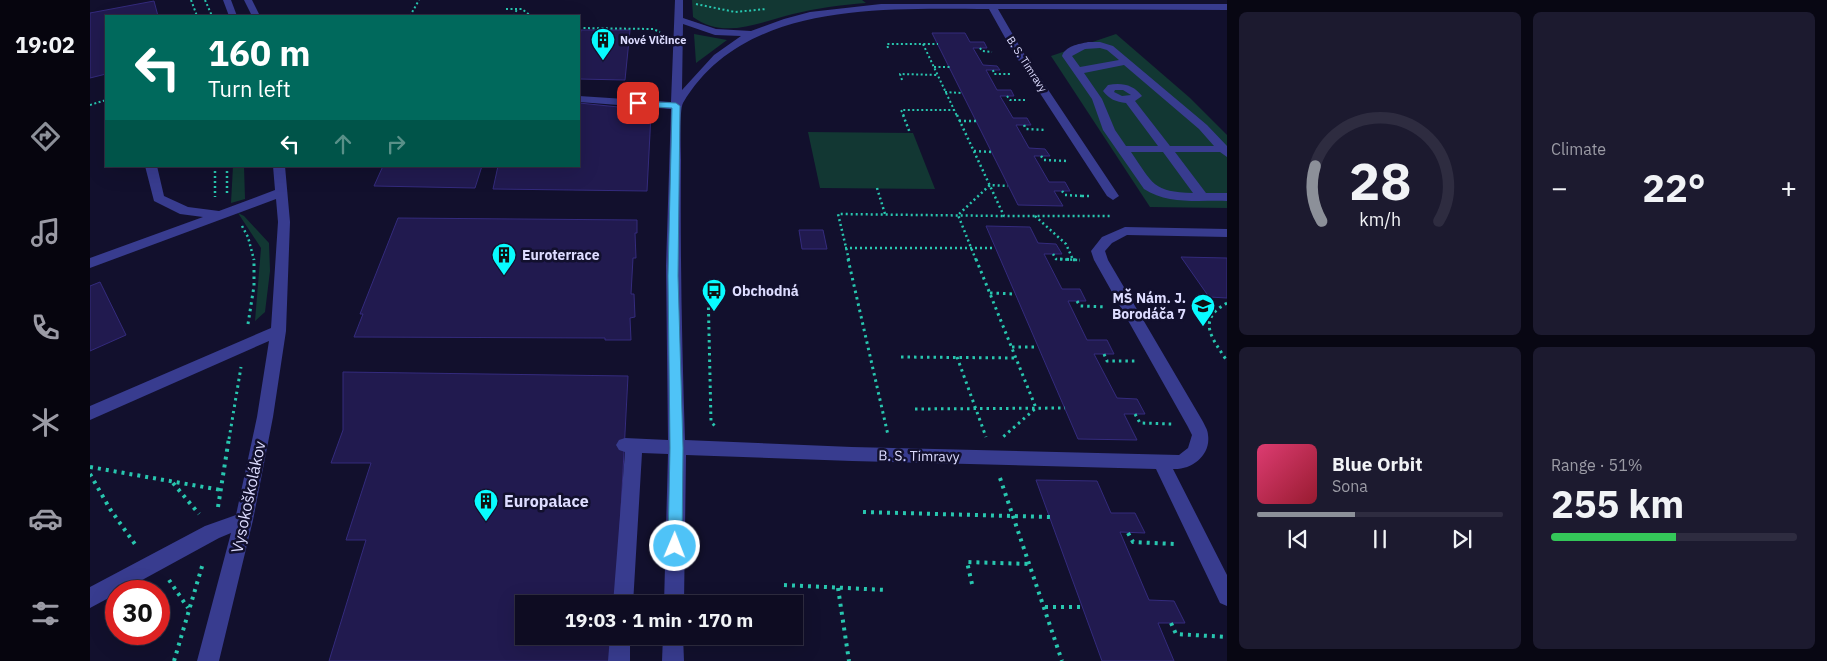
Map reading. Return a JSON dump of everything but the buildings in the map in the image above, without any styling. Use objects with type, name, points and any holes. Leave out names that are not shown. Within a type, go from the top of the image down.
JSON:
[{"type":"street","points":[[227,0],[233,15]]},
{"type":"street","points":[[248,0],[256,15]]},
{"type":"street","points":[[674,595],[676,448],[673,322],[679,0]]},
{"type":"street","points":[[873,0],[893,6]]},
{"type":"street","points":[[648,110],[676,106],[713,61],[724,51],[753,34],[783,22],[809,16],[860,8],[893,6],[1164,3],[1195,7],[1227,7]]},
{"type":"street","name":"B. S. Timravy","points":[[992,6],[1018,52],[1113,196]]},
{"type":"street","points":[[679,20],[715,32],[753,34]]},
{"type":"street","points":[[1225,151],[1203,127],[1110,48],[1093,45],[1070,51],[1067,54],[1097,99],[1109,130],[1152,190],[1170,196],[1227,197]]},
{"type":"street","points":[[1077,70],[1126,62]]},
{"type":"street","points":[[1101,66],[1118,98],[1130,95],[1149,81]]},
{"type":"street","points":[[1093,93],[1113,90]]},
{"type":"street","points":[[1130,95],[1166,149],[1203,197]]},
{"type":"street","points":[[580,99],[676,106]]},
{"type":"street","points":[[1122,148],[1225,151]]},
{"type":"street","points":[[151,167],[158,198],[185,211],[223,213]]},
{"type":"street","name":"Vysokoškolákov","points":[[208,661],[244,520],[265,417],[278,332],[283,254],[282,192],[279,168]]},
{"type":"street","points":[[90,264],[282,192]]},
{"type":"street","points":[[1101,260],[1098,251],[1107,240],[1124,231],[1227,233]]},
{"type":"street","name":"B. S. Timravy","points":[[623,595],[629,446],[991,450],[1182,462],[1196,452],[1200,435],[1196,425],[1101,260]]},
{"type":"street","points":[[90,413],[278,332]]},
{"type":"street","points":[[1161,462],[1227,596]]},
{"type":"street","points":[[90,598],[212,532],[244,520]]},
{"type":"street","points":[[618,661],[619,645]]},
{"type":"street","points":[[673,645],[673,661]]},
{"type":"path","points":[[191,0],[197,15]]},
{"type":"path","points":[[204,0],[212,15]]},
{"type":"path","points":[[411,15],[419,0]]},
{"type":"path","points":[[506,8],[522,9],[530,15]]},
{"type":"path","points":[[514,15],[517,9]]},
{"type":"path","points":[[580,28],[653,29],[661,32]]},
{"type":"path","points":[[888,48],[887,44],[938,44]]},
{"type":"path","points":[[922,44],[1004,216]]},
{"type":"path","points":[[980,48],[982,51],[992,52]]},
{"type":"path","points":[[934,67],[950,68]]},
{"type":"path","points":[[902,80],[900,74],[937,75]]},
{"type":"path","points":[[946,92],[962,93]]},
{"type":"path","points":[[90,105],[105,100]]},
{"type":"path","points":[[910,133],[901,110],[954,110]]},
{"type":"path","points":[[916,110],[918,116]]},
{"type":"path","points":[[959,121],[976,121]]},
{"type":"path","points":[[974,151],[992,152]]},
{"type":"path","points":[[174,661],[212,532],[222,490],[255,285],[254,249],[247,233],[238,221],[214,206],[215,167]]},
{"type":"path","points":[[223,213],[227,167]]},
{"type":"path","points":[[958,215],[990,185],[1008,186]]},
{"type":"path","points":[[877,188],[885,214]]},
{"type":"path","points":[[1062,191],[1065,195],[1082,196],[1092,199]]},
{"type":"path","points":[[1099,210],[1115,236]]},
{"type":"path","points":[[889,441],[838,214],[1112,216]]},
{"type":"path","points":[[958,215],[1036,408]]},
{"type":"path","points":[[1034,216],[1066,244],[1073,260]]},
{"type":"path","points":[[846,248],[995,248]]},
{"type":"path","points":[[1054,254],[1056,259],[1101,260]]},
{"type":"path","points":[[708,288],[711,422],[720,431]]},
{"type":"path","points":[[990,293],[1015,294]]},
{"type":"path","points":[[1077,301],[1080,306],[1128,308]]},
{"type":"path","points":[[1227,303],[1216,307],[1209,315],[1208,326],[1213,340],[1227,361]]},
{"type":"path","points":[[1012,347],[1038,347]]},
{"type":"path","points":[[1104,354],[1107,360],[1160,362]]},
{"type":"path","points":[[901,357],[1016,358]]},
{"type":"path","points":[[957,357],[991,450],[1062,661]]},
{"type":"path","points":[[991,450],[1036,408]]},
{"type":"path","points":[[915,409],[1064,408]]},
{"type":"path","points":[[1135,414],[1140,423],[1196,425]]},
{"type":"path","points":[[90,467],[222,490]]},
{"type":"path","points":[[90,474],[110,509],[150,565],[170,582],[189,608]]},
{"type":"path","points":[[172,482],[190,502],[212,532]]},
{"type":"path","points":[[862,512],[1050,517]]},
{"type":"path","points":[[1128,533],[1133,542],[1201,544]]},
{"type":"path","points":[[972,584],[967,562],[1030,564]]},
{"type":"path","points":[[784,585],[887,590]]},
{"type":"path","points":[[838,588],[849,661]]},
{"type":"path","points":[[1044,607],[1083,607]]},
{"type":"path","points":[[1171,624],[1176,634],[1227,637]]},
{"type":"green space","points":[[692,0],[862,0],[866,3],[811,10],[755,25],[730,28],[705,24],[693,17]]},
{"type":"green space","points":[[694,34],[727,40],[696,63]]},
{"type":"green space","points":[[1116,34],[1190,98],[1227,135],[1227,208],[1150,207],[1051,56]]},
{"type":"green space","points":[[808,132],[913,133],[935,189],[820,188]]},
{"type":"green space","points":[[233,167],[244,167],[245,199],[231,203]]},
{"type":"green space","points":[[238,213],[244,216],[269,243],[270,271],[265,312],[255,321],[261,248]]},
{"type":"place","name":"Nové Vlčince","points":[[603,61]]},
{"type":"place","name":"Euroterrace","points":[[504,276]]},
{"type":"place","name":"Obchodná","points":[[714,312]]},
{"type":"place","name":"MŠ Nám. J. Borodáča 7","points":[[1203,327]]},
{"type":"place","name":"Europalace","points":[[486,522]]},
{"type":"route","points":[[638,103],[676,106],[673,276],[676,448],[675,546]]}]
